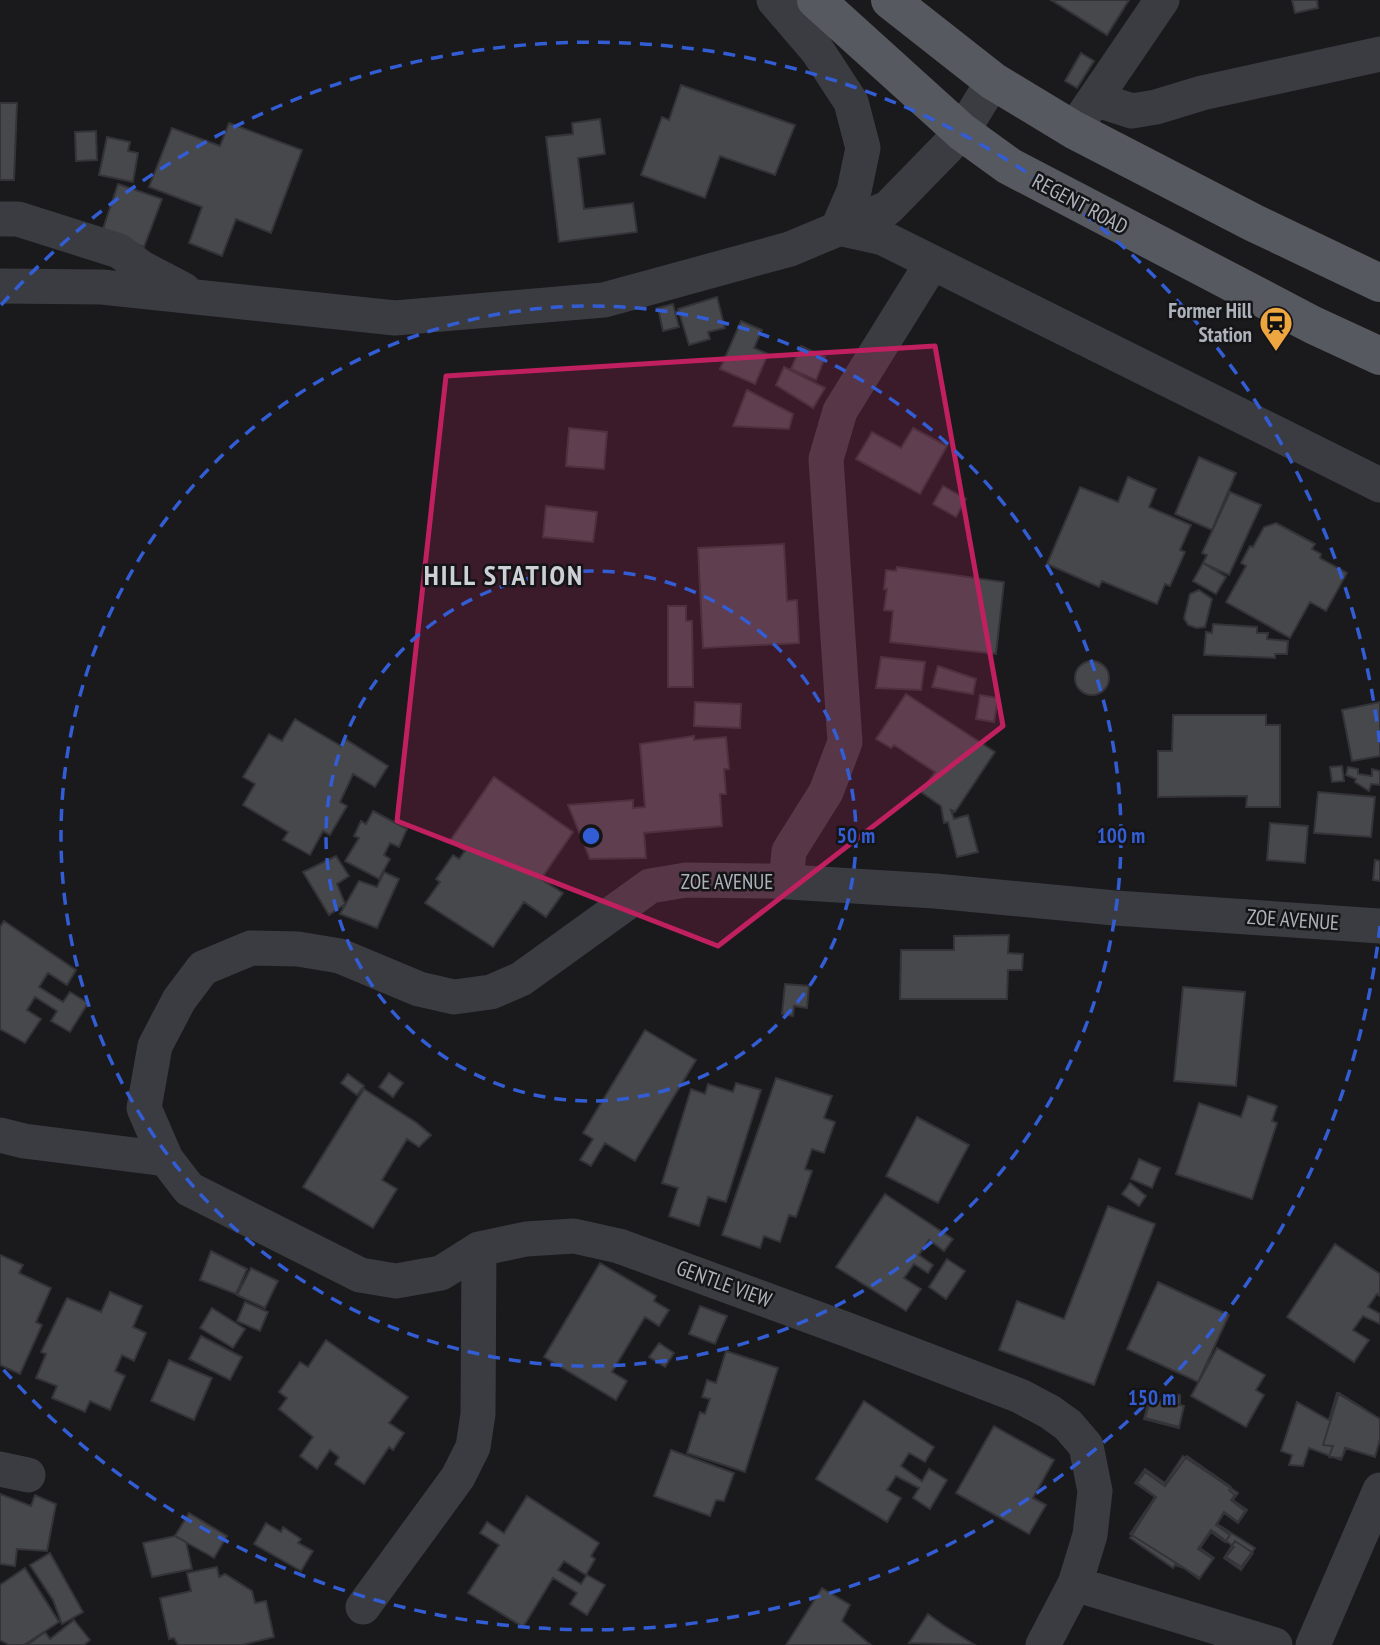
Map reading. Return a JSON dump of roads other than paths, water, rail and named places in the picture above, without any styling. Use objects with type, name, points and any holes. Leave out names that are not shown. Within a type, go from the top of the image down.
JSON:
[{"type":"main road","name":"REGENT ROAD","points":[[816,0],[962,132],[1010,166],[1050,189],[1380,356]]},
{"type":"main road","points":[[890,0],[993,81],[1074,130],[1254,223],[1380,283]]},
{"type":"street","points":[[774,0],[817,50],[851,102],[863,148],[854,191],[838,228]]},
{"type":"street","points":[[1074,130],[1162,0]]},
{"type":"street","points":[[1095,99],[1132,111],[1380,54]]},
{"type":"street","points":[[0,286],[102,287],[394,318],[476,314],[604,300],[790,249],[888,208],[962,132],[993,81]]},
{"type":"street","points":[[0,219],[18,219],[119,251],[142,268],[200,298]]},
{"type":"street","points":[[838,228],[883,238],[1380,485]]},
{"type":"street","points":[[786,882],[789,851],[826,792],[845,742],[825,459],[840,411],[932,263]]},
{"type":"street","name":"ZOE AVENUE","points":[[166,1159],[144,1108],[155,1046],[179,1000],[203,968],[251,948],[298,949],[340,956],[419,989],[454,997],[491,992],[521,979],[650,886],[686,880],[786,882],[1380,926]]},
{"type":"street","points":[[0,1135],[24,1141],[166,1159]]},
{"type":"street","name":"GENTLE VIEW","points":[[166,1159],[189,1189],[360,1275],[396,1281],[441,1273],[479,1249],[526,1239],[574,1236],[619,1246],[848,1330],[1020,1396],[1050,1412],[1068,1425],[1086,1446],[1096,1491],[1090,1535],[1075,1584],[1043,1645]]},
{"type":"street","points":[[363,1607],[458,1476],[473,1447],[478,1413],[479,1249]]},
{"type":"street","points":[[1313,1645],[1380,1490]]},
{"type":"street","points":[[1075,1584],[1275,1645]]},
{"type":"place","name":"Former Hill Station","points":[[1276,353]]},
{"type":"district","name":"HILL STATION","points":[[504,575]]}]
